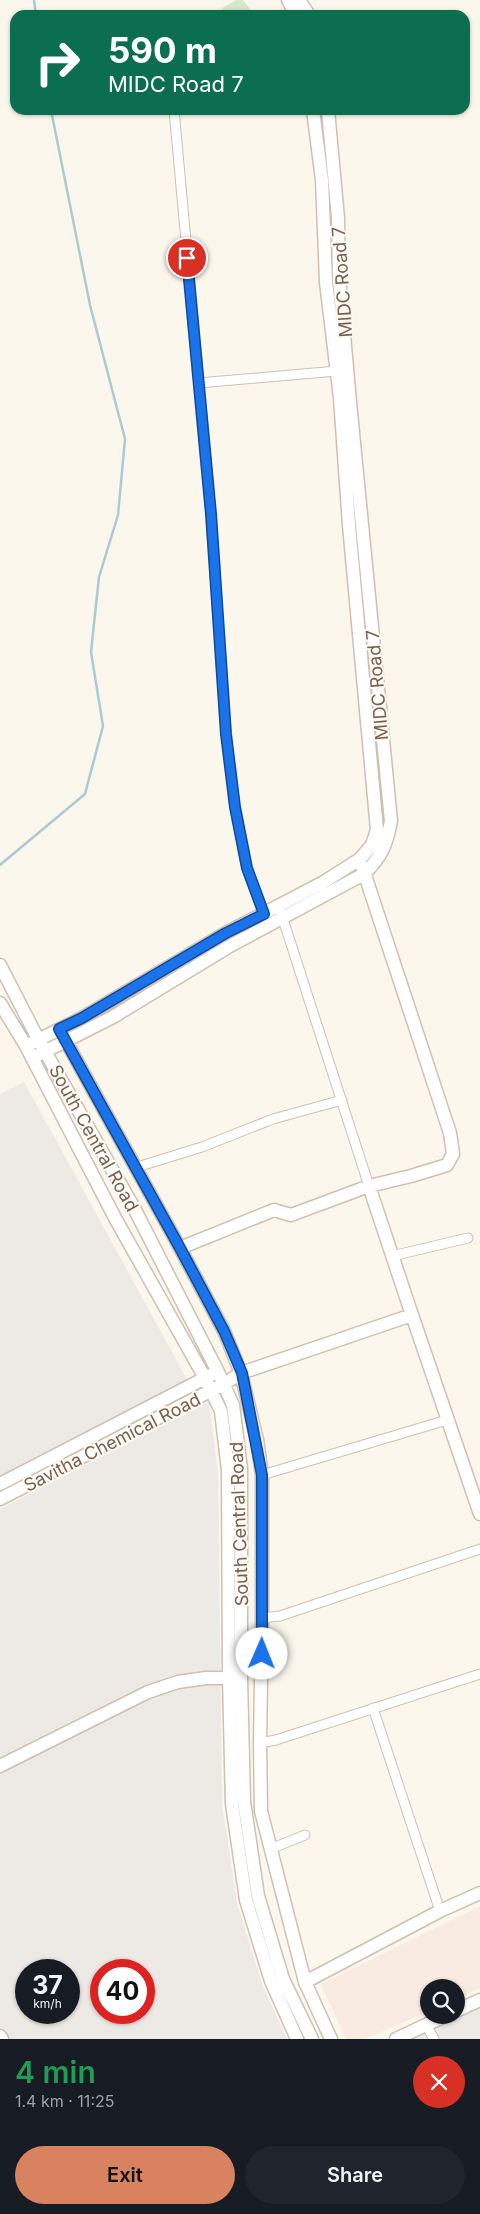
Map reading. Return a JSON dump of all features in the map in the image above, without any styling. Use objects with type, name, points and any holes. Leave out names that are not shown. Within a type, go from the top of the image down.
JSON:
[{"type":"street","points":[[174,115],[211,514],[226,734],[235,807],[247,868],[264,914]]},
{"type":"street","name":"MIDC Road 7","points":[[32,1058],[113,1018],[228,947],[360,859],[372,845],[377,830],[378,770],[355,524],[326,282],[322,180],[314,115]]},
{"type":"street","name":"MIDC Road 7","points":[[328,115],[338,218],[355,524]]},
{"type":"street","points":[[326,282],[340,278]]},
{"type":"street","points":[[199,383],[337,371]]},
{"type":"street","name":"MIDC Road 7","points":[[26,1046],[82,1018],[226,933],[264,914],[280,912],[364,874],[376,863],[385,848],[391,822],[378,770]]},
{"type":"street","points":[[180,1248],[274,1210],[291,1215],[369,1186],[412,1176],[447,1165],[453,1154],[450,1132],[360,859]]},
{"type":"street","points":[[280,912],[392,1256],[480,1514]]},
{"type":"street","name":"South Central Road","points":[[0,966],[38,1039],[134,1208],[224,1384],[232,1405],[241,1470],[232,1804],[246,1900],[271,1982],[297,2039]]},
{"type":"street","name":"South Central Road","points":[[0,1003],[26,1046],[115,1218],[206,1378],[221,1411],[228,1470],[235,1678],[244,1801],[258,1896],[283,1979],[312,2039]]},
{"type":"street","points":[[59,1029],[137,1167],[224,1331],[242,1373],[262,1475],[260,1742],[262,1811],[270,1849],[305,1982],[331,2039]]},
{"type":"street","points":[[137,1167],[202,1147],[273,1119],[342,1100]]},
{"type":"street","points":[[392,1256],[468,1238]]},
{"type":"street","name":"Savitha Chemical Road","points":[[0,1499],[242,1373],[412,1314]]},
{"type":"street","name":"Savitha Chemical Road","points":[[0,1484],[218,1372]]},
{"type":"street","points":[[262,1475],[447,1420]]},
{"type":"street","points":[[262,1618],[280,1616],[480,1549]]},
{"type":"street","points":[[260,1742],[276,1740],[480,1674]]},
{"type":"street","points":[[0,1766],[148,1692],[178,1682],[206,1678],[235,1678]]},
{"type":"street","points":[[373,1708],[440,1911]]},
{"type":"street","points":[[270,1849],[305,1835]]},
{"type":"street","points":[[305,1982],[440,1911],[480,1893]]},
{"type":"street","points":[[465,2007],[480,2000]]},
{"type":"street","points":[[396,2039],[426,2025],[434,2039]]},
{"type":"shaded area","points":[[24,1082],[188,1381],[0,1476],[0,1094]]},
{"type":"shaded area","points":[[209,1402],[218,1474],[222,1805],[237,1903],[262,1984],[287,2039],[0,2039],[0,1509]]},
{"type":"shaded area","points":[[480,1906],[480,1988],[465,1995],[465,1979],[420,1979],[420,2015],[365,2039],[346,2039],[321,1984]]},
{"type":"shaded area","points":[[480,2007],[480,2039],[412,2039],[444,2024],[465,2024],[465,2014]]},
{"type":"green space","points":[[236,0],[243,0],[250,9],[223,10],[222,8]]},
{"type":"waterway","points":[[34,0],[35,10]]},
{"type":"waterway","points":[[0,865],[85,794],[103,726],[91,652],[99,577],[118,515],[125,439],[90,305],[52,115]]},
{"type":"route","points":[[187,258],[211,514],[226,734],[235,807],[247,868],[264,914],[226,933],[82,1018],[59,1029],[137,1167],[224,1331],[242,1373],[257,1440],[262,1475],[262,1654]]}]
